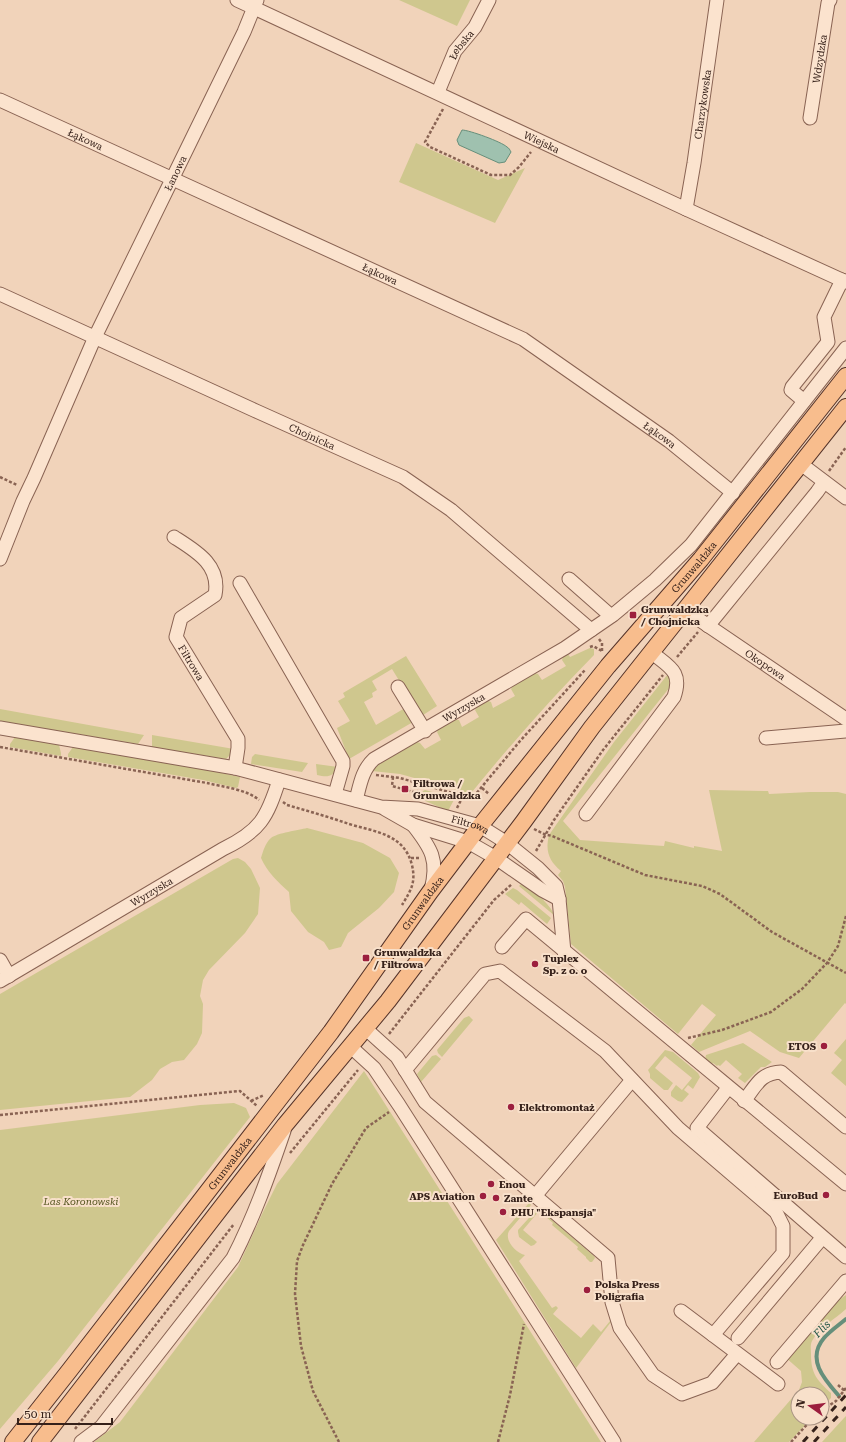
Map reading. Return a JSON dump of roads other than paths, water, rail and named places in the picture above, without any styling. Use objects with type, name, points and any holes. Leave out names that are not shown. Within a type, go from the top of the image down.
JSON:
[{"type":"main road","name":"Grunwaldzka","points":[[13,1442],[331,1032],[430,892],[480,826],[608,666],[701,559],[846,376]]},
{"type":"main road","name":"Grunwaldzka","points":[[40,1442],[285,1125],[366,1029],[496,858],[592,727],[846,407]]},
{"type":"street","name":"Wiejska","points":[[237,0],[256,4],[686,209],[844,281]]},
{"type":"street","name":"Łebska","points":[[438,92],[456,51],[475,27],[489,0]]},
{"type":"street","name":"Charzykowska","points":[[686,209],[717,0]]},
{"type":"street","name":"Wdzydzka","points":[[810,118],[828,3],[830,0]]},
{"type":"street","name":"Łanowa","points":[[0,559],[95,337],[244,32],[256,4]]},
{"type":"street","name":"Łąkowa","points":[[0,100],[523,339],[669,441],[733,493]]},
{"type":"street","points":[[804,401],[792,390],[792,387],[828,342],[824,317],[844,281]]},
{"type":"street","name":"Chojnicka","points":[[0,294],[403,477],[450,510],[590,630]]},
{"type":"street","name":"Wyrzyska","points":[[356,800],[364,772],[374,759],[425,731],[565,648],[611,616],[677,560],[733,493],[846,348]]},
{"type":"street","points":[[801,464],[824,479],[846,498]]},
{"type":"street","points":[[705,628],[817,492],[824,479]]},
{"type":"street","name":"Filtrowa","points":[[174,537],[204,557],[214,574],[217,586],[215,595],[181,618],[176,637],[238,739],[235,768]]},
{"type":"street","points":[[569,579],[611,616]]},
{"type":"street","points":[[240,583],[343,760],[343,766],[335,794]]},
{"type":"street","name":"Okopowa","points":[[685,610],[705,628],[846,719]]},
{"type":"street","points":[[586,814],[674,696],[677,688],[677,677],[675,672],[651,652]]},
{"type":"street","points":[[398,687],[425,731]]},
{"type":"street","name":"Filtrowa","points":[[0,728],[235,768],[381,807],[418,809],[480,826],[507,843],[556,886],[559,899],[564,952]]},
{"type":"street","points":[[766,738],[846,731]]},
{"type":"street","name":"Wyrzyska","points":[[4,978],[238,842],[258,827],[274,797],[280,780]]},
{"type":"street","name":"Filtrowa","points":[[381,807],[413,825],[468,842],[496,858],[527,881],[559,899]]},
{"type":"street","points":[[413,825],[425,841],[434,859],[434,873],[430,892]]},
{"type":"street","points":[[502,947],[526,919],[728,1088],[846,1184]]},
{"type":"street","points":[[0,960],[4,978]]},
{"type":"street","points":[[405,1070],[485,974],[500,971],[605,1051],[678,1128],[776,1212],[783,1226],[783,1253],[713,1335]]},
{"type":"street","points":[[366,1029],[397,1057],[425,1102],[608,1258],[612,1302],[620,1328],[653,1375],[682,1394],[712,1383],[737,1354]]},
{"type":"street","points":[[351,1047],[374,1068],[399,1105],[614,1442]]},
{"type":"street","points":[[744,1101],[764,1076],[781,1072],[846,1127]]},
{"type":"street","points":[[534,1196],[632,1080]]},
{"type":"street","points":[[728,1088],[697,1128],[822,1238],[846,1257]]},
{"type":"street","points":[[81,1442],[101,1427],[233,1258],[244,1237],[267,1182],[285,1125]]},
{"type":"street","points":[[738,1338],[822,1238]]},
{"type":"street","points":[[777,1362],[846,1281]]},
{"type":"street","points":[[681,1311],[778,1384]]},
{"type":"waterway","name":"Flis","points":[[839,1396],[823,1376],[817,1361],[817,1354],[819,1346],[824,1338],[846,1319]]},
{"type":"railway","points":[[803,1442],[846,1395]]},
{"type":"railway","points":[[814,1442],[846,1407]]},
{"type":"place","name":"Grunwaldzka / Chojnicka","points":[[633,615]]},
{"type":"place","name":"Filtrowa / Grunwaldzka","points":[[405,789]]},
{"type":"place","name":"Grunwaldzka / Filtrowa","points":[[366,958]]},
{"type":"place","name":"Tuplex Sp. z o. o","points":[[535,964]]},
{"type":"place","name":"ETOS","points":[[824,1046]]},
{"type":"place","name":"Elektromontaż","points":[[511,1107]]},
{"type":"place","name":"Enou","points":[[491,1184]]},
{"type":"place","name":"EuroBud","points":[[826,1195]]},
{"type":"place","name":"APS Aviation","points":[[483,1196]]},
{"type":"place","name":"Zante","points":[[496,1198]]},
{"type":"place","name":"PHU \"Ekspansja\"","points":[[503,1212]]},
{"type":"place","name":"Polska Press Poligrafia","points":[[587,1290]]},
{"type":"park label","name":"Las Koronowski","points":[[81,1201]]}]
